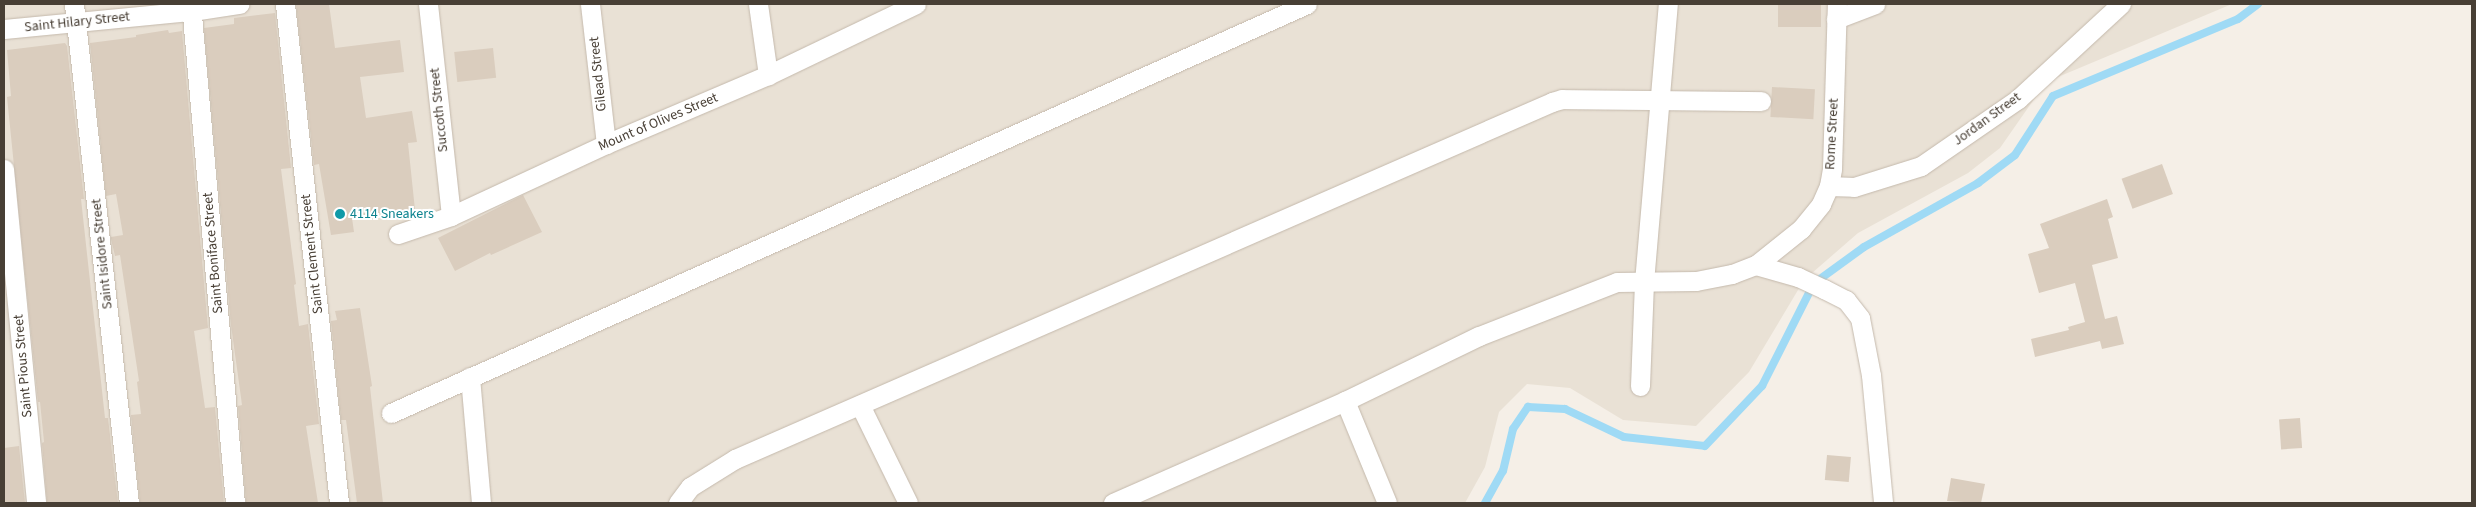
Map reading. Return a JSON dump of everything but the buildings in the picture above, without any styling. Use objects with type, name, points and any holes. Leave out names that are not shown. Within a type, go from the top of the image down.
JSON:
[{"type":"street","name":"Saint Isidore Street","points":[[74,4],[129,503]]},
{"type":"street","name":"Saint Hilary Street","points":[[4,29],[76,23],[191,7],[239,4]]},
{"type":"street","name":"Saint Clement Street","points":[[285,4],[339,503]]},
{"type":"street","name":"Succoth Street","points":[[428,4],[450,216]]},
{"type":"street","name":"Gilead Street","points":[[590,4],[606,144]]},
{"type":"street","points":[[758,4],[768,75]]},
{"type":"street","name":"Mount of Olives Street","points":[[398,234],[450,216],[606,144],[768,75],[916,4]]},
{"type":"street","points":[[391,412],[1307,4]]},
{"type":"street","points":[[1640,386],[1644,282],[1668,4]]},
{"type":"street","points":[[1837,11],[1876,4]]},
{"type":"street","name":"Jordan Street","points":[[1829,186],[1854,187],[1921,166],[2018,99],[2121,4]]},
{"type":"street","name":"Saint Boniface Street","points":[[191,7],[235,503]]},
{"type":"street","name":"Rome Street","points":[[1113,503],[1345,401],[1479,336],[1617,282],[1696,281],[1732,274],[1756,265],[1801,229],[1821,204],[1829,186],[1832,169],[1837,11]]},
{"type":"street","points":[[678,503],[690,487],[735,459],[1552,102],[1562,99],[1660,98],[1762,101]]},
{"type":"street","name":"Saint Pious Street","points":[[4,168],[36,503]]},
{"type":"street","points":[[1756,265],[1798,277],[1846,300],[1860,318],[1867,345],[1871,375],[1883,503]]},
{"type":"street","points":[[470,377],[481,503]]},
{"type":"street","points":[[1345,401],[1387,503]]},
{"type":"street","points":[[860,405],[908,503]]},
{"type":"shaded area","points":[[4,4],[2232,4],[2046,82],[2000,148],[1968,173],[1858,233],[1804,280],[1749,372],[1696,426],[1623,420],[1570,388],[1527,384],[1499,412],[1485,467],[1465,503],[4,503]]},
{"type":"waterway","points":[[1820,279],[1864,247],[1978,183],[2015,155],[2053,96],[2238,19],[2258,4]]},
{"type":"waterway","points":[[1485,503],[1503,471],[1513,429],[1528,407],[1565,409],[1624,437],[1705,446],[1762,386],[1810,291]]},
{"type":"place","name":"4114 Sneakers","points":[[340,214]]}]
